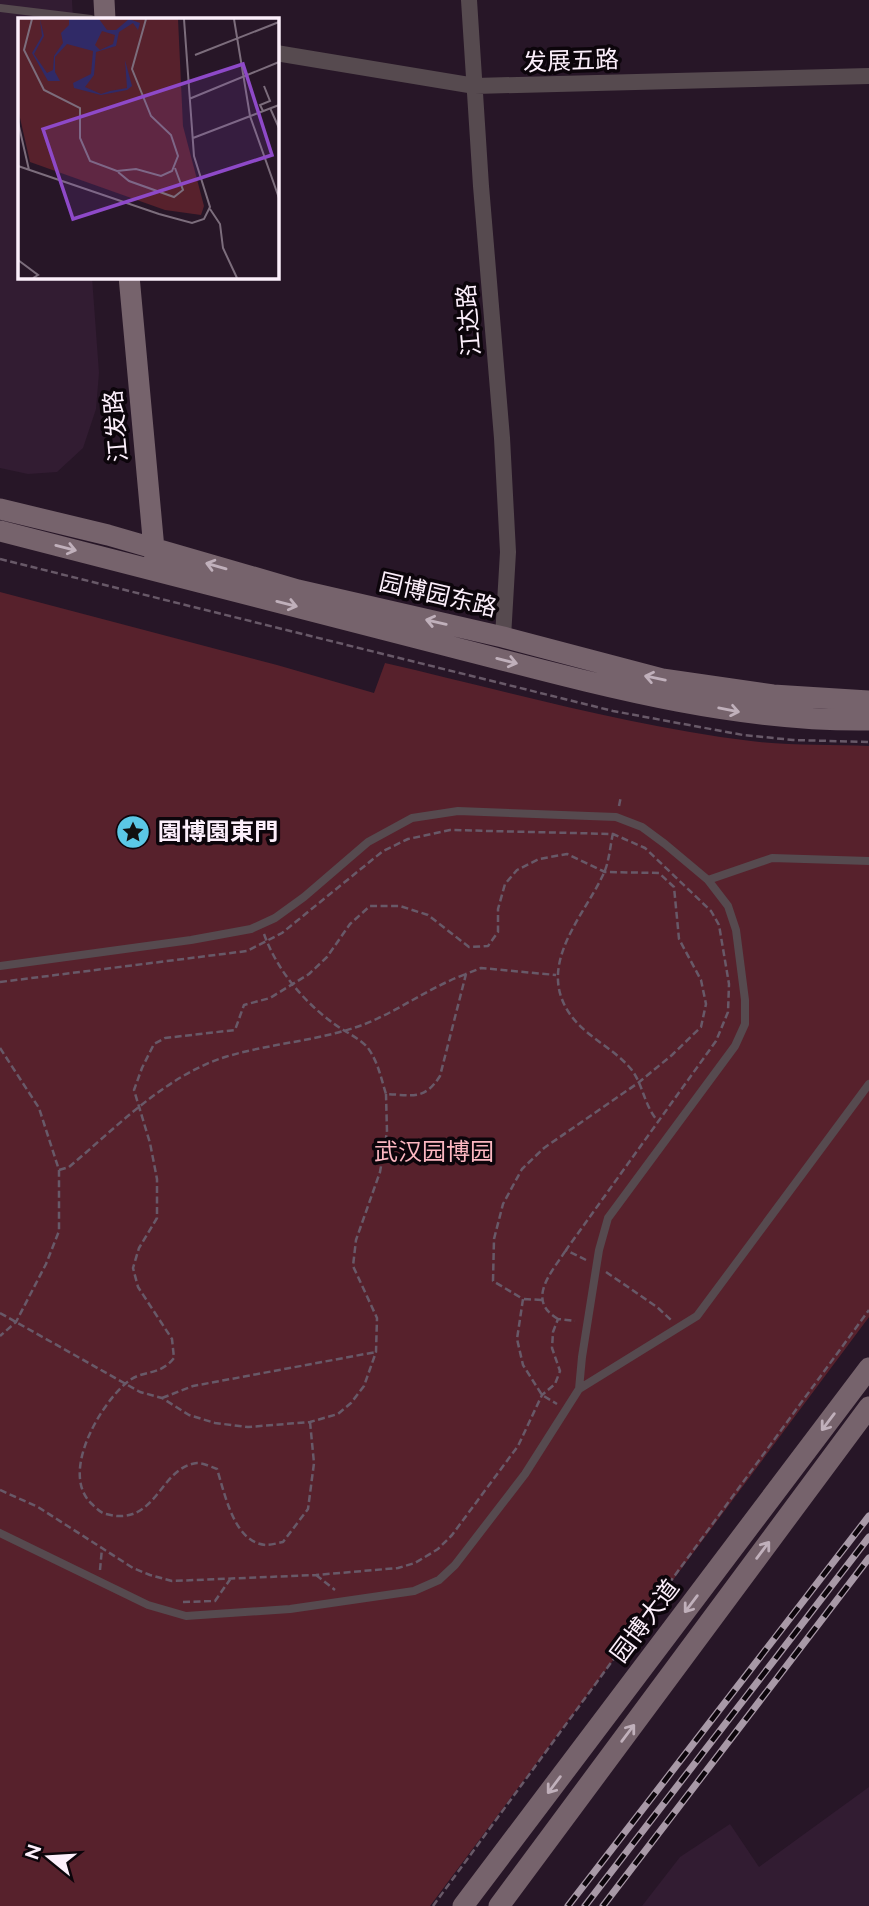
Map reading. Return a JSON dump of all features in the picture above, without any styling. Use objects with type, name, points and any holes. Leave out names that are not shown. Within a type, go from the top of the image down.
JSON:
[{"type":"main road","points":[[104,0],[105,18]]},
{"type":"main road","name":"江发路","points":[[129,278],[156,571]]},
{"type":"main road","name":"园博园东路","points":[[0,509],[154,548],[298,590],[503,637],[662,680],[774,695],[869,701]]},
{"type":"main road","name":"园博园东路","points":[[0,531],[605,686],[749,714],[830,721],[869,720]]},
{"type":"main road","name":"园博大道","points":[[463,1906],[869,1368]]},
{"type":"main road","points":[[499,1906],[869,1407]]},
{"type":"street","name":"江达路","points":[[469,0],[502,438],[507,540],[503,637]]},
{"type":"street","name":"发展五路","points":[[278,53],[475,86],[869,76]]},
{"type":"lane","points":[[0,8],[83,18]]},
{"type":"lane","points":[[0,966],[191,940],[251,929],[275,918],[304,897],[368,842],[412,818],[458,811],[616,817],[642,827],[708,880],[727,906],[736,930],[745,1000],[745,1024],[728,1056],[608,1218],[597,1265],[579,1389]]},
{"type":"lane","points":[[708,880],[772,858],[869,861]]},
{"type":"lane","points":[[0,1533],[148,1605],[186,1616],[290,1609],[414,1591],[439,1580],[454,1565],[525,1474],[579,1389],[697,1315],[869,1084]]},
{"type":"path","points":[[0,559],[612,711],[743,735],[793,740],[869,742]]},
{"type":"path","points":[[621,796],[605,872],[568,936],[556,975],[565,1006],[583,1030],[631,1069],[649,1112],[658,1121]]},
{"type":"path","points":[[0,982],[247,951],[282,933],[383,851],[408,839],[450,830],[612,834],[645,848],[711,911],[719,925],[729,984],[728,1012],[716,1041],[544,1284],[542,1300],[549,1314],[558,1319],[577,1321]]},
{"type":"path","points":[[310,1422],[314,1463],[308,1509],[283,1542],[265,1545],[247,1537],[233,1516],[217,1469],[200,1463],[180,1468],[145,1509],[123,1517],[103,1514],[86,1499],[79,1474],[80,1454],[94,1427],[125,1384],[140,1375],[166,1369],[174,1358],[172,1339],[138,1287],[133,1268],[139,1248],[157,1218],[157,1179],[150,1143],[134,1090],[142,1068],[154,1044],[165,1038],[235,1030],[244,1005],[270,998],[293,985],[327,957],[350,924],[370,906],[400,906],[428,915],[469,947],[488,946],[498,932],[498,909],[505,884],[517,870],[539,859],[567,854],[605,872],[659,873],[674,887],[679,939],[701,980],[706,1004],[701,1027],[672,1055],[638,1083],[544,1148],[522,1169],[515,1181],[503,1204],[495,1239],[493,1281],[523,1298],[542,1300]]},
{"type":"path","points":[[0,1313],[140,1392],[162,1398],[189,1415],[215,1423],[248,1427],[310,1422],[338,1414],[364,1385],[376,1352],[377,1318],[354,1266],[356,1240],[380,1172],[387,1132],[386,1094],[378,1066],[367,1046],[320,1014],[293,985],[278,964],[261,925]]},
{"type":"path","points":[[59,1170],[69,1167],[174,1082],[225,1057],[343,1031],[366,1023],[443,983],[481,968],[556,975]]},
{"type":"path","points":[[386,1094],[421,1096],[432,1088],[440,1076],[466,974]]},
{"type":"path","points":[[0,1048],[39,1108],[59,1170],[59,1231],[46,1264],[16,1322],[0,1336]]},
{"type":"path","points":[[566,1250],[597,1265],[657,1307],[678,1327]]},
{"type":"path","points":[[523,1298],[517,1339],[523,1365],[542,1395],[566,1410]]},
{"type":"path","points":[[433,1906],[869,1310]]},
{"type":"path","points":[[0,1490],[38,1507],[133,1568],[172,1581],[316,1575],[398,1568],[415,1563],[438,1549],[452,1535],[517,1446],[542,1395],[555,1384],[560,1371],[552,1348],[558,1319]]},
{"type":"path","points":[[162,1398],[192,1387],[376,1352]]},
{"type":"path","points":[[452,1535],[452,1543]]},
{"type":"path","points":[[100,1570],[102,1548]]},
{"type":"path","points":[[316,1575],[336,1591]]},
{"type":"path","points":[[184,1602],[215,1601],[231,1578]]},
{"type":"shaded area","points":[[0,0],[72,0],[73,18],[18,18],[18,278],[92,278],[99,373],[96,409],[83,448],[57,472],[28,474],[0,468]]},
{"type":"shaded area","points":[[869,1787],[869,1906],[642,1906],[680,1857],[730,1824],[759,1867]]},
{"type":"green space","name":"武汉园博园","points":[[0,592],[374,693],[385,663],[567,707],[705,734],[780,744],[869,746],[869,1317],[430,1906],[0,1906]]},
{"type":"railway","points":[[568,1906],[869,1516]]},
{"type":"railway","points":[[585,1906],[869,1537]]},
{"type":"railway","points":[[603,1906],[869,1558]]},
{"type":"place","name":"園博園東門","points":[[133,832]]}]
